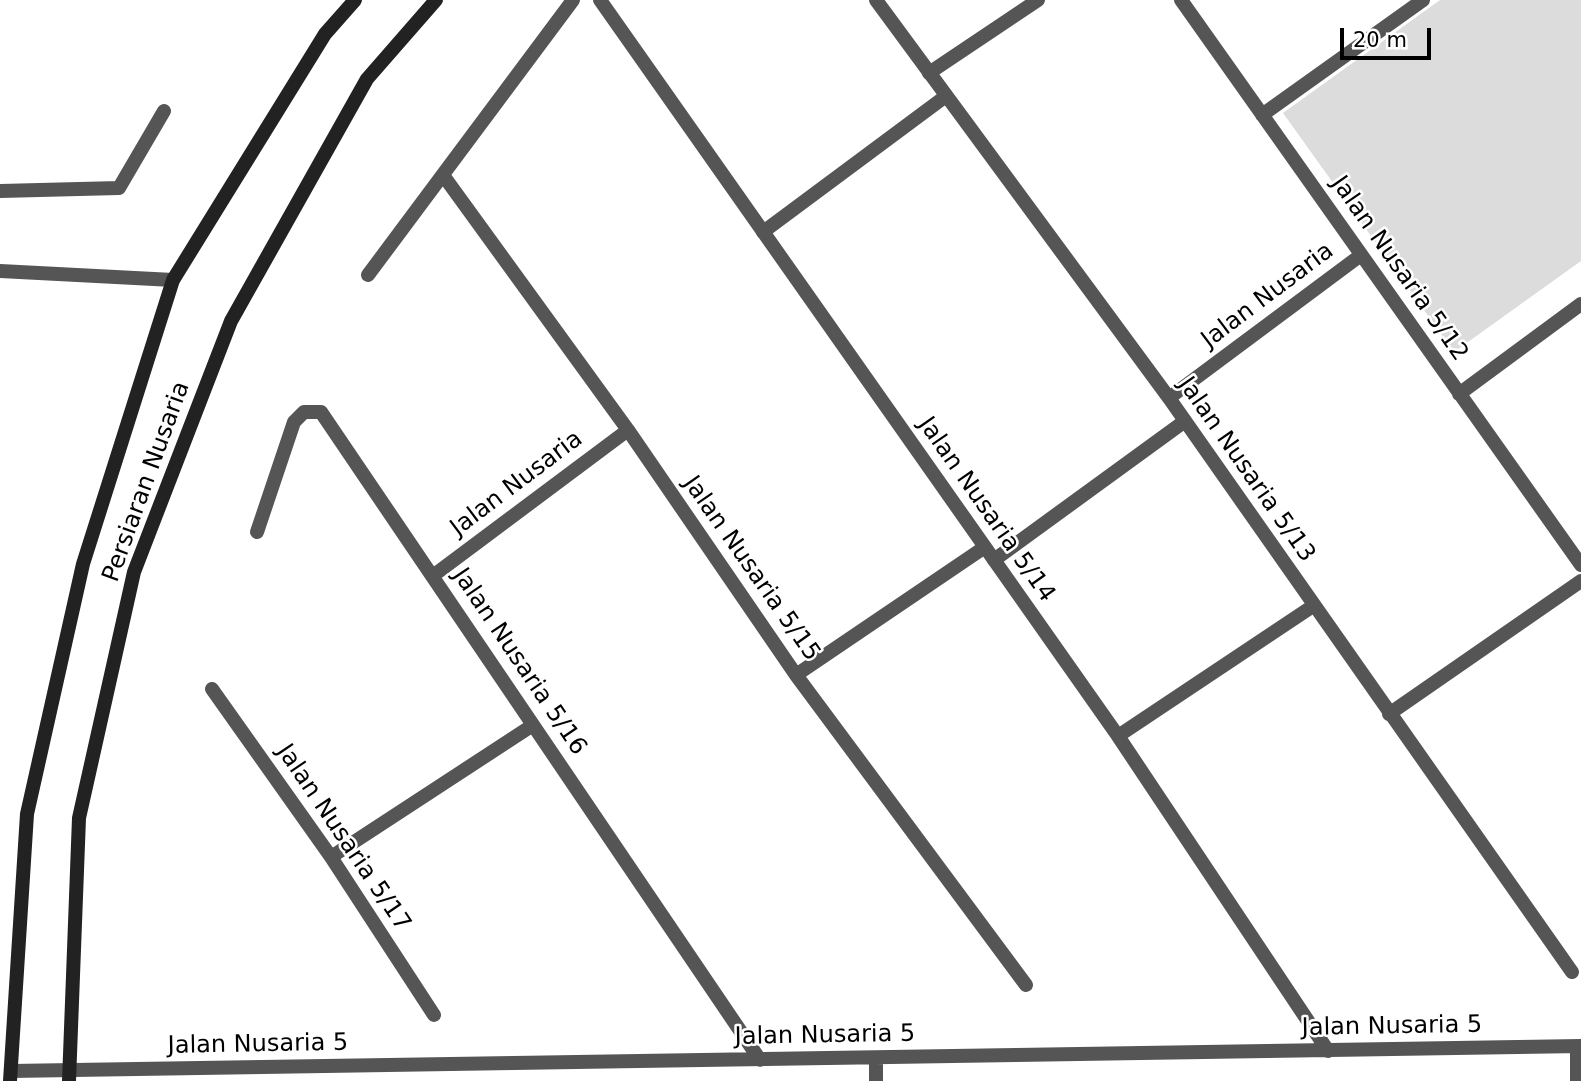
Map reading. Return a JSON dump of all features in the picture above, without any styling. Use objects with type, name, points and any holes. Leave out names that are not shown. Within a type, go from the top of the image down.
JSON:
[{"type":"street","name":"Persiaran Nusaria","points":[[10,1076],[27,814],[82,564],[173,280],[325,34],[355,0]]},
{"type":"street","name":"Persiaran Nusaria","points":[[69,1076],[79,818],[134,572],[231,321],[367,79],[436,0]]},
{"type":"street","points":[[368,275],[573,0]]},
{"type":"street","name":"Jalan Nusaria 5/14","points":[[600,0],[1118,736],[1328,1051]]},
{"type":"street","name":"Jalan Nusaria 5/13","points":[[876,0],[1169,398],[1572,972]]},
{"type":"street","points":[[929,73],[1038,0]]},
{"type":"street","name":"Jalan Nusaria 5/12","points":[[1181,0],[1581,565]]},
{"type":"street","points":[[1262,115],[1423,0]]},
{"type":"street","points":[[763,232],[946,96]]},
{"type":"street","points":[[0,191],[119,188],[164,111]]},
{"type":"street","name":"Jalan Nusaria 5/15","points":[[443,175],[628,430],[796,675],[1026,985]]},
{"type":"street","name":"Jalan Nusaria","points":[[1169,398],[1361,255]]},
{"type":"street","points":[[0,271],[173,280]]},
{"type":"street","points":[[1460,394],[1581,304]]},
{"type":"street","name":"Jalan Nusaria 5/16","points":[[257,532],[294,422],[304,412],[321,412],[434,575],[760,1060]]},
{"type":"street","points":[[994,560],[1185,421]]},
{"type":"street","name":"Jalan Nusaria","points":[[434,575],[628,430]]},
{"type":"street","points":[[796,675],[985,547]]},
{"type":"street","points":[[1389,713],[1581,581]]},
{"type":"street","points":[[1118,736],[1313,606]]},
{"type":"street","name":"Jalan Nusaria 5/17","points":[[212,689],[331,857],[434,1015]]},
{"type":"street","points":[[331,857],[533,724]]},
{"type":"street","points":[[1577,1081],[1579,1046]]},
{"type":"street","name":"Jalan Nusaria 5","points":[[69,1076],[760,1060],[1579,1046]]},
{"type":"street","points":[[876,1058],[876,1081]]},
{"type":"street","points":[[10,1076],[69,1076]]},
{"type":"shaded area","points":[[1440,0],[1581,0],[1581,261],[1454,352],[1283,113]]}]
